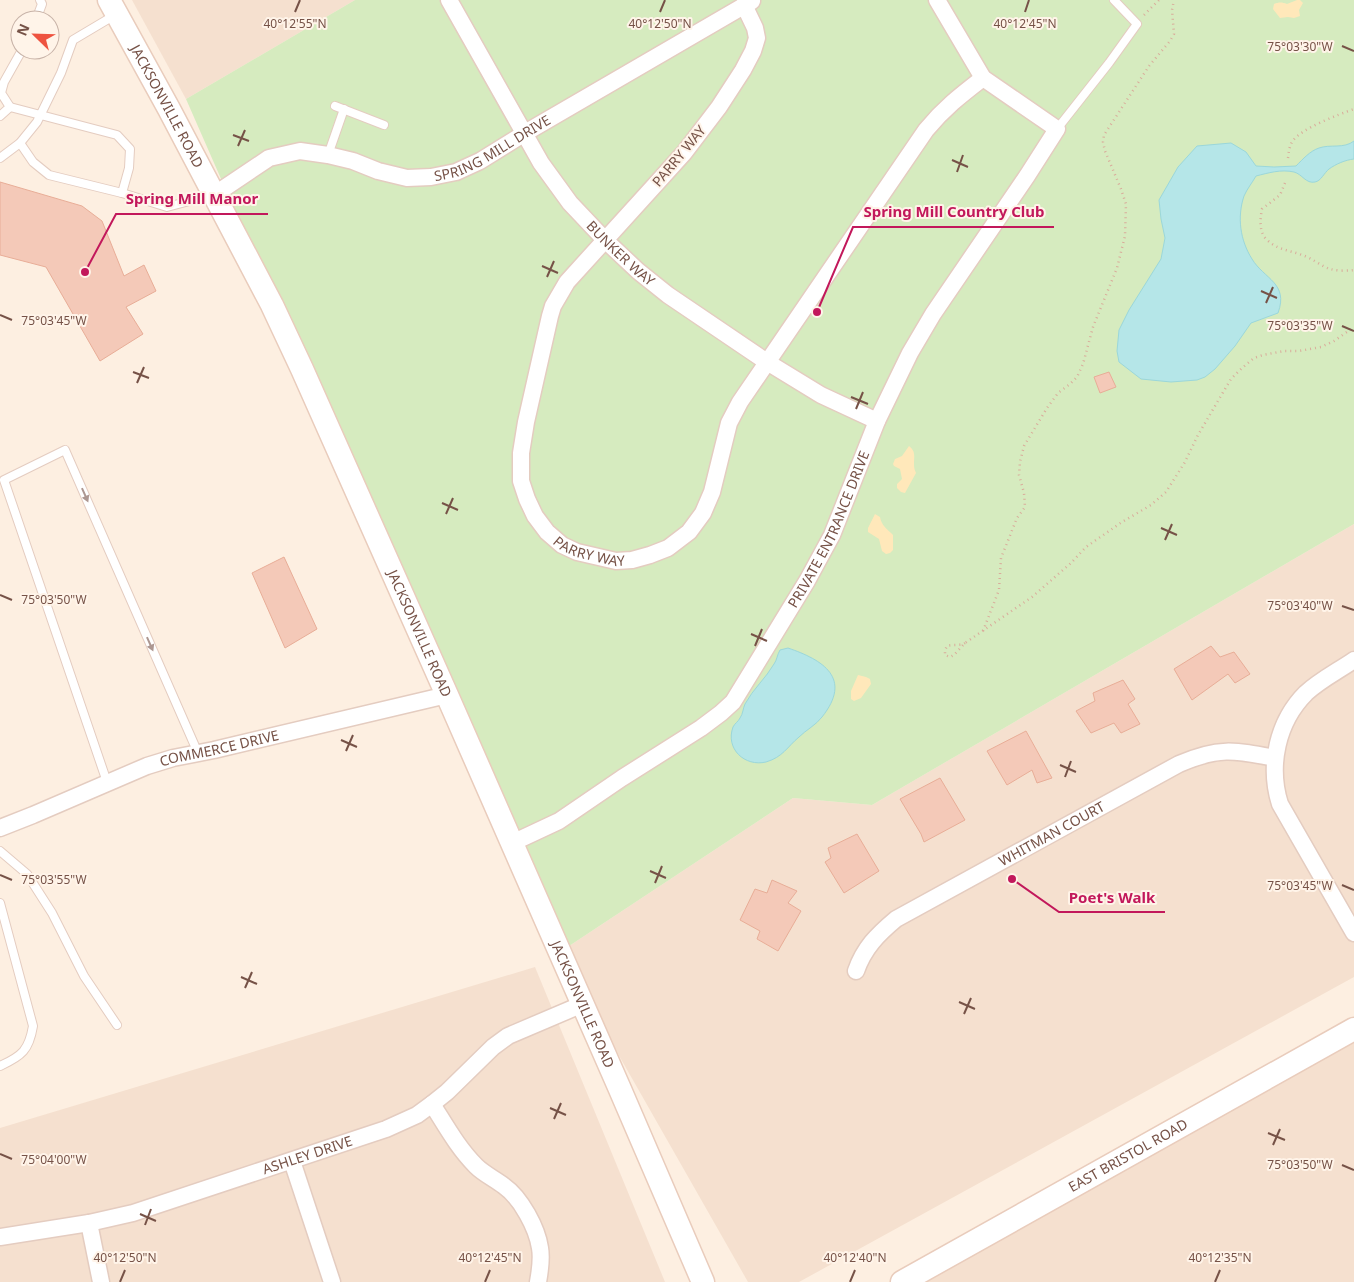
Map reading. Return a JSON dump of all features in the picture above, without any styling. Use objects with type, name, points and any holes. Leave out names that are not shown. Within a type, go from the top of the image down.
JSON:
[{"type":"main road","name":"JACKSONVILLE ROAD","points":[[113,7],[272,305],[302,369],[583,1004],[703,1282]]},
{"type":"main road","name":"EAST BRISTOL ROAD","points":[[902,1282],[1354,1029]]},
{"type":"street","name":"BUNKER WAY","points":[[450,0],[541,163],[570,204],[606,240],[638,271],[668,295],[767,362],[821,395],[877,421]]},
{"type":"street","points":[[937,0],[983,78],[1057,129]]},
{"type":"street","name":"SPRING MILL DRIVE","points":[[214,195],[269,158],[300,151],[328,154],[378,171],[407,178],[431,177],[456,172],[480,161],[749,3]]},
{"type":"street","name":"PARRY WAY","points":[[749,3],[757,38],[754,51],[743,70],[719,107],[684,153],[567,282],[553,306],[520,453],[521,481],[526,499],[535,516],[547,532],[562,545],[577,552],[616,561],[632,560],[668,548],[689,532],[703,513],[712,492],[729,423],[740,402],[926,130],[940,113],[983,78]]},
{"type":"street","name":"PRIVATE ENTRANCE DRIVE","points":[[512,843],[559,822],[622,778],[701,728],[733,702],[824,551],[877,421],[910,353],[928,322],[1057,129]]},
{"type":"street","points":[[1354,660],[1307,692],[1292,710],[1275,758],[1276,785],[1280,804],[1354,933]]},
{"type":"street","points":[[1332,675],[1354,673]]},
{"type":"street","name":"COMMERCE DRIVE","points":[[0,828],[107,782],[172,758],[447,695]]},
{"type":"street","name":"WHITMAN COURT","points":[[856,971],[860,959],[870,943],[896,919],[1179,764],[1206,754],[1222,751],[1238,751],[1275,758]]},
{"type":"street","name":"ASHLEY DRIVE","points":[[0,1237],[133,1213],[386,1129],[417,1115],[432,1104],[493,1047],[508,1036],[583,1004]]},
{"type":"street","points":[[432,1104],[463,1152],[478,1168],[506,1187],[527,1214],[537,1234],[541,1249],[538,1282]]},
{"type":"street","points":[[292,1161],[332,1282]]},
{"type":"street","points":[[89,1222],[101,1282]]},
{"type":"lane","points":[[1057,129],[1109,63],[1136,24],[1114,0]]},
{"type":"lane","points":[[0,158],[20,143],[42,115],[61,73],[73,40],[113,7]]},
{"type":"lane","points":[[16,60],[0,92],[10,107],[117,134],[130,148],[129,168],[122,193]]},
{"type":"lane","points":[[335,106],[384,125]]},
{"type":"lane","points":[[0,116],[10,107]]},
{"type":"lane","points":[[328,154],[344,110]]},
{"type":"lane","points":[[20,143],[33,162],[49,175],[167,206],[214,195]]},
{"type":"lane","points":[[107,782],[4,480],[65,450],[198,753]]},
{"type":"lane","points":[[0,851],[27,874],[52,914],[84,976],[117,1025]]},
{"type":"lane","points":[[0,903],[33,1026],[26,1049],[16,1059],[0,1066]]},
{"type":"path","points":[[1136,24],[1159,0]]},
{"type":"path","points":[[983,631],[998,590],[1000,558],[1017,518],[1025,507],[1024,492],[1019,475],[1024,446],[1058,393],[1077,377],[1083,364],[1093,327],[1117,268],[1126,236],[1126,204],[1105,151],[1104,135],[1149,66],[1174,34],[1172,10],[1174,0]]},
{"type":"path","points":[[1288,158],[1292,142],[1299,136],[1330,118],[1354,109]]},
{"type":"path","points":[[1285,183],[1280,195],[1262,209],[1261,229],[1265,238],[1275,246],[1301,254],[1330,269],[1354,270]]},
{"type":"path","points":[[965,643],[947,646],[945,650],[946,655],[950,657],[954,655],[965,643],[1032,597],[1071,563],[1086,547],[1151,505],[1166,492],[1185,462],[1224,389],[1242,368],[1254,358],[1284,351],[1322,347],[1354,327]]},
{"type":"shaded area","points":[[132,0],[355,0],[186,99]]},
{"type":"shaded area","points":[[1354,524],[1354,977],[799,1282],[748,1282],[560,952],[793,798],[872,805]]},
{"type":"shaded area","points":[[535,967],[665,1282],[0,1282],[0,1128]]},
{"type":"shaded area","points":[[1354,1029],[1354,1282],[902,1282]]},
{"type":"green space","points":[[355,0],[1354,0],[1354,524],[872,805],[793,798],[560,952],[186,99]]},
{"type":"sand","points":[[1297,0],[1303,3],[1299,10],[1300,16],[1280,18],[1273,9],[1274,4],[1280,2],[1287,4]]},
{"type":"sand","points":[[909,446],[914,452],[916,473],[905,493],[897,488],[897,484],[902,479],[900,469],[893,464],[895,459],[902,456]]},
{"type":"sand","points":[[875,514],[880,517],[883,525],[893,535],[893,550],[890,553],[886,554],[882,551],[879,539],[868,532]]},
{"type":"sand","points":[[858,675],[870,679],[871,684],[861,698],[854,701],[851,699],[851,691]]},
{"type":"water","points":[[1354,141],[1354,159],[1344,161],[1332,167],[1317,181],[1309,182],[1294,172],[1270,173],[1256,176],[1244,196],[1240,220],[1242,236],[1252,259],[1278,288],[1281,303],[1278,313],[1251,323],[1235,346],[1215,369],[1205,377],[1197,380],[1171,382],[1141,379],[1119,362],[1117,351],[1119,330],[1129,310],[1161,259],[1165,238],[1159,200],[1178,167],[1197,146],[1231,143],[1246,152],[1256,166],[1274,167],[1296,166],[1316,149],[1346,145]]},
{"type":"water","points":[[788,648],[812,658],[830,672],[834,681],[835,691],[831,703],[820,720],[802,734],[781,755],[766,762],[751,762],[744,759],[734,749],[731,735],[733,727],[741,716],[748,699],[775,662],[780,650]]},
{"type":"building","points":[[0,182],[82,206],[102,221],[124,276],[144,265],[156,291],[126,307],[143,334],[100,361],[46,267],[0,255]]},
{"type":"building","points":[[1109,372],[1116,387],[1100,393],[1094,377]]},
{"type":"building","points":[[284,557],[317,629],[285,648],[252,573]]},
{"type":"building","points":[[1211,646],[1220,657],[1234,652],[1250,674],[1235,683],[1228,674],[1192,700],[1174,669]]},
{"type":"building","points":[[1123,680],[1135,699],[1128,704],[1140,724],[1121,733],[1114,723],[1091,733],[1076,711],[1095,701],[1093,693]]},
{"type":"building","points":[[1026,731],[1052,778],[1037,783],[1032,770],[1007,785],[987,751]]},
{"type":"building","points":[[940,778],[965,820],[924,842],[900,799]]},
{"type":"building","points":[[857,834],[879,871],[844,893],[825,862],[831,858],[828,848]]},
{"type":"building","points":[[772,880],[797,891],[788,903],[801,911],[778,951],[757,939],[760,931],[740,920],[755,889],[767,893]]},
{"type":"place","name":"Spring Mill Manor","points":[[85,272]]},
{"type":"place","name":"Spring Mill Country Club","points":[[817,312]]},
{"type":"place","name":"Poet's Walk","points":[[1012,879]]}]
